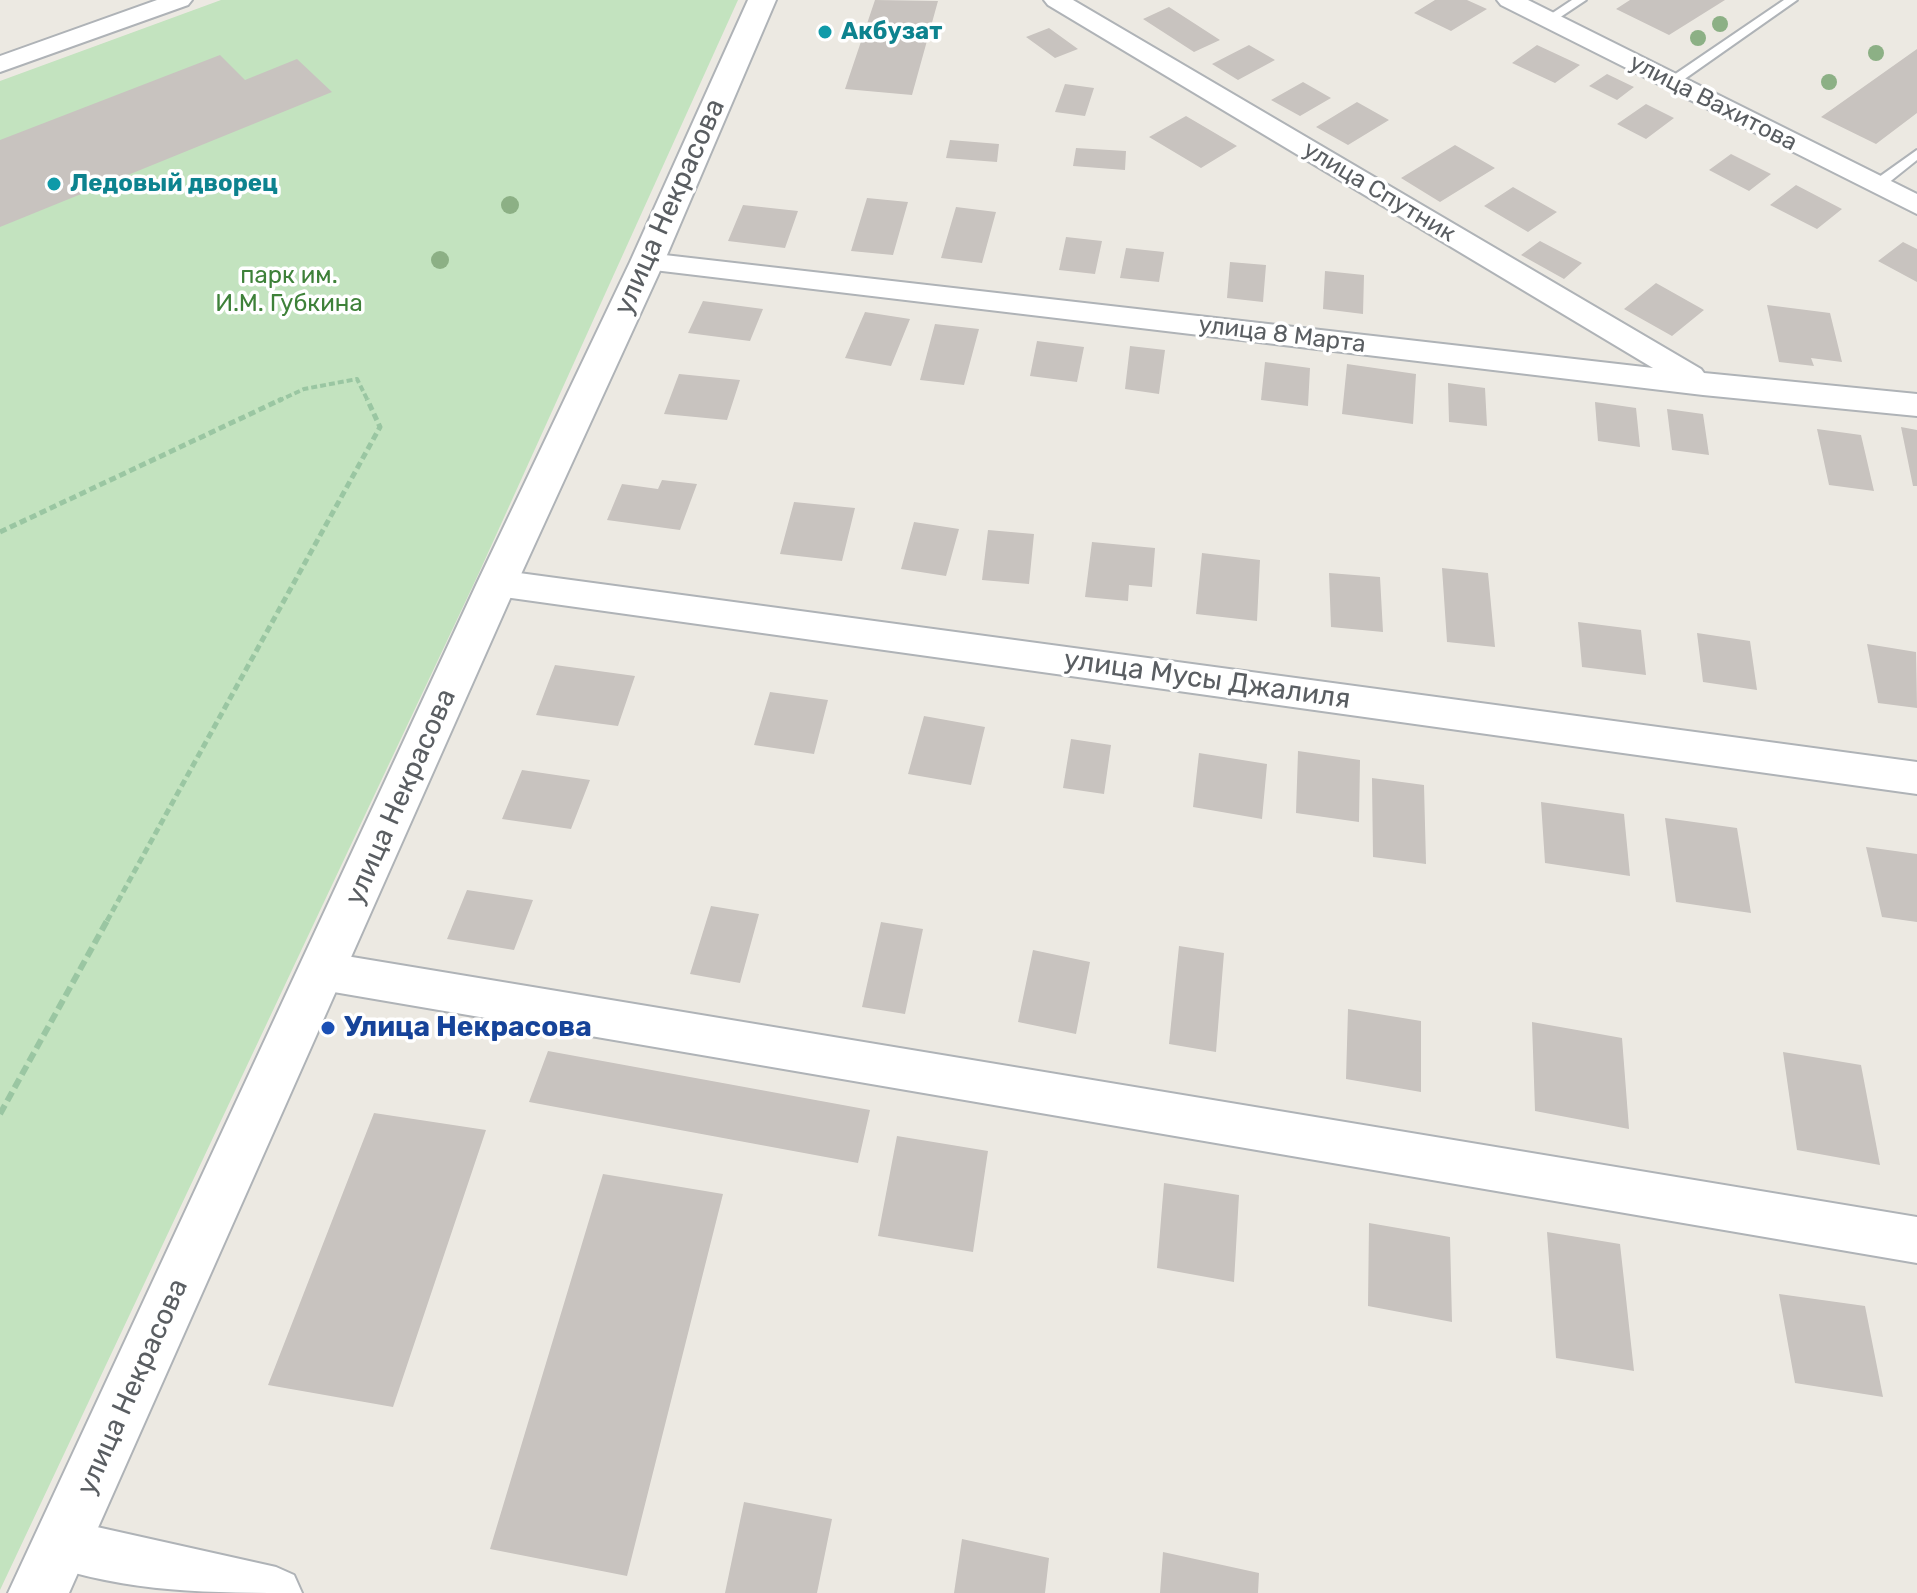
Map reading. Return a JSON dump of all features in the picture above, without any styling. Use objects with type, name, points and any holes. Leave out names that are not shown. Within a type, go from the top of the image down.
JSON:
[{"type":"street","points":[[0,64],[180,0]]},
{"type":"street","name":"улица Некрасова","points":[[38,1593],[497,583],[647,262],[762,0]]},
{"type":"street","name":"улица Спутник","points":[[1056,0],[1703,384]]},
{"type":"street","name":"улица Вахитова","points":[[1509,0],[1917,205]]},
{"type":"street","name":"улица 8 Марта","points":[[647,262],[1703,384],[1917,405]]},
{"type":"street","name":"улица Мусы Джалиля","points":[[497,583],[1917,778]]},
{"type":"street","points":[[322,971],[1917,1240]]},
{"type":"street","points":[[61,1545],[276,1593]]},
{"type":"lane","points":[[1549,20],[1580,0]]},
{"type":"lane","points":[[1672,82],[1791,0]]},
{"type":"lane","points":[[1877,185],[1917,154]]},
{"type":"path","points":[[0,532],[304,389],[357,379],[380,427],[0,1114]]},
{"type":"green space","name":"парк им. И.М. Губкина","points":[[221,0],[738,0],[478,575],[0,1590],[0,81]]},
{"type":"building","points":[[875,0],[938,1],[912,95],[845,89]]},
{"type":"building","points":[[1435,0],[1467,0],[1487,9],[1451,31],[1414,13]]},
{"type":"building","points":[[1630,0],[1725,0],[1669,35],[1616,9]]},
{"type":"building","points":[[1169,7],[1220,40],[1194,52],[1143,19]]},
{"type":"building","points":[[1049,28],[1078,49],[1055,58],[1026,37]]},
{"type":"building","points":[[1249,45],[1275,60],[1238,80],[1212,64]]},
{"type":"building","points":[[1537,45],[1580,65],[1555,83],[1512,63]]},
{"type":"building","points":[[1917,49],[1917,113],[1876,144],[1821,117]]},
{"type":"building","name":"Ледовый дворец","points":[[220,55],[245,80],[297,59],[332,92],[0,227],[0,140]]},
{"type":"building","points":[[1607,74],[1634,87],[1617,100],[1589,86]]},
{"type":"building","points":[[1303,82],[1331,98],[1300,116],[1271,100]]},
{"type":"building","points":[[1065,84],[1094,88],[1085,116],[1055,112]]},
{"type":"building","points":[[1357,102],[1389,120],[1348,145],[1316,127]]},
{"type":"building","points":[[1646,104],[1674,118],[1646,139],[1617,124]]},
{"type":"building","points":[[1186,116],[1237,146],[1201,168],[1149,137]]},
{"type":"building","points":[[950,140],[999,144],[997,162],[946,158]]},
{"type":"building","points":[[1455,145],[1495,168],[1440,202],[1401,178]]},
{"type":"building","points":[[1076,148],[1126,151],[1125,170],[1073,166]]},
{"type":"building","points":[[1731,154],[1771,174],[1749,191],[1709,170]]},
{"type":"building","points":[[1796,185],[1842,209],[1817,229],[1770,205]]},
{"type":"building","points":[[1513,187],[1557,212],[1528,232],[1484,206]]},
{"type":"building","points":[[867,198],[908,202],[893,255],[851,251]]},
{"type":"building","points":[[743,205],[798,211],[785,248],[728,241]]},
{"type":"building","points":[[956,207],[996,212],[982,263],[941,258]]},
{"type":"building","points":[[1066,237],[1102,241],[1095,274],[1059,270]]},
{"type":"building","points":[[1540,241],[1582,263],[1564,279],[1521,255]]},
{"type":"building","points":[[1903,242],[1917,249],[1917,282],[1878,261]]},
{"type":"building","points":[[1126,248],[1164,252],[1159,282],[1120,278]]},
{"type":"building","points":[[1230,262],[1266,265],[1263,302],[1227,298]]},
{"type":"building","points":[[1325,271],[1364,275],[1363,314],[1323,309]]},
{"type":"building","points":[[1656,283],[1704,310],[1672,336],[1624,309]]},
{"type":"building","points":[[703,301],[763,309],[750,341],[688,333]]},
{"type":"building","points":[[1767,305],[1830,313],[1842,362],[1811,358],[1814,366],[1779,362]]},
{"type":"building","points":[[865,312],[910,319],[891,366],[845,358]]},
{"type":"building","points":[[935,324],[979,329],[964,385],[920,380]]},
{"type":"building","points":[[1037,341],[1084,347],[1077,382],[1030,376]]},
{"type":"building","points":[[1130,346],[1165,350],[1159,394],[1125,389]]},
{"type":"building","points":[[1265,362],[1310,368],[1308,406],[1261,400]]},
{"type":"building","points":[[1347,364],[1416,374],[1413,424],[1342,414]]},
{"type":"building","points":[[679,374],[740,380],[727,420],[664,414]]},
{"type":"building","points":[[1448,383],[1485,388],[1487,426],[1449,422]]},
{"type":"building","points":[[1595,402],[1636,408],[1640,447],[1598,441]]},
{"type":"building","points":[[1667,409],[1703,414],[1709,455],[1672,450]]},
{"type":"building","points":[[1901,427],[1917,430],[1917,486],[1913,486]]},
{"type":"building","points":[[1817,429],[1861,435],[1874,491],[1829,485]]},
{"type":"building","points":[[662,480],[697,484],[680,530],[607,520],[622,484],[658,489]]},
{"type":"building","points":[[794,502],[855,508],[842,561],[780,554]]},
{"type":"building","points":[[914,522],[959,529],[946,576],[901,569]]},
{"type":"building","points":[[988,530],[1034,534],[1029,584],[982,580]]},
{"type":"building","points":[[1092,542],[1155,548],[1152,587],[1129,585],[1128,601],[1085,597]]},
{"type":"building","points":[[1202,553],[1260,560],[1257,621],[1196,614]]},
{"type":"building","points":[[1442,568],[1488,573],[1495,647],[1447,642]]},
{"type":"building","points":[[1329,573],[1380,577],[1383,632],[1331,627]]},
{"type":"building","points":[[1578,622],[1641,630],[1646,675],[1582,667]]},
{"type":"building","points":[[1697,633],[1750,641],[1757,690],[1703,682]]},
{"type":"building","points":[[1867,644],[1916,652],[1917,708],[1878,703]]},
{"type":"building","points":[[555,665],[635,676],[618,726],[536,715]]},
{"type":"building","points":[[770,692],[828,700],[814,754],[754,745]]},
{"type":"building","points":[[924,716],[985,727],[971,785],[908,774]]},
{"type":"building","points":[[1071,739],[1111,745],[1104,794],[1063,788]]},
{"type":"building","points":[[1298,751],[1360,760],[1359,822],[1296,813]]},
{"type":"building","points":[[1199,753],[1267,764],[1262,819],[1193,807]]},
{"type":"building","points":[[522,770],[590,780],[571,829],[502,819]]},
{"type":"building","points":[[1372,778],[1424,785],[1426,864],[1373,857]]},
{"type":"building","points":[[1541,802],[1624,814],[1630,876],[1545,863]]},
{"type":"building","points":[[1665,818],[1737,828],[1751,913],[1676,902]]},
{"type":"building","points":[[1866,847],[1917,854],[1917,922],[1882,917]]},
{"type":"building","points":[[467,890],[533,900],[514,950],[447,939]]},
{"type":"building","points":[[711,906],[759,914],[740,983],[690,974]]},
{"type":"building","points":[[881,922],[923,929],[905,1014],[862,1007]]},
{"type":"building","points":[[1179,946],[1224,953],[1216,1052],[1169,1044]]},
{"type":"building","points":[[1033,950],[1090,962],[1076,1034],[1018,1022]]},
{"type":"building","points":[[1348,1009],[1421,1021],[1421,1092],[1346,1079]]},
{"type":"building","points":[[1532,1022],[1622,1038],[1629,1129],[1535,1111]]},
{"type":"building","points":[[548,1051],[870,1110],[858,1163],[529,1102]]},
{"type":"building","points":[[1783,1052],[1861,1065],[1880,1165],[1797,1150]]},
{"type":"building","points":[[374,1113],[486,1130],[393,1407],[268,1385]]},
{"type":"building","points":[[897,1136],[988,1151],[973,1252],[878,1236]]},
{"type":"building","points":[[603,1174],[723,1194],[627,1576],[490,1549]]},
{"type":"building","points":[[1164,1183],[1239,1195],[1234,1282],[1157,1268]]},
{"type":"building","points":[[1369,1223],[1450,1237],[1452,1322],[1368,1306]]},
{"type":"building","points":[[1547,1232],[1620,1244],[1634,1371],[1556,1358]]},
{"type":"building","points":[[1779,1294],[1865,1306],[1883,1397],[1795,1383]]},
{"type":"building","points":[[744,1502],[832,1519],[817,1593],[725,1593]]},
{"type":"building","points":[[962,1539],[1049,1558],[1045,1593],[954,1593]]},
{"type":"building","points":[[1163,1552],[1259,1573],[1258,1593],[1160,1593]]},
{"type":"place","name":"Акбузат","points":[[825,32]]},
{"type":"place","name":"Ледовый дворец","points":[[54,184]]},
{"type":"place","name":"Улица Некрасова","points":[[328,1028]]}]
